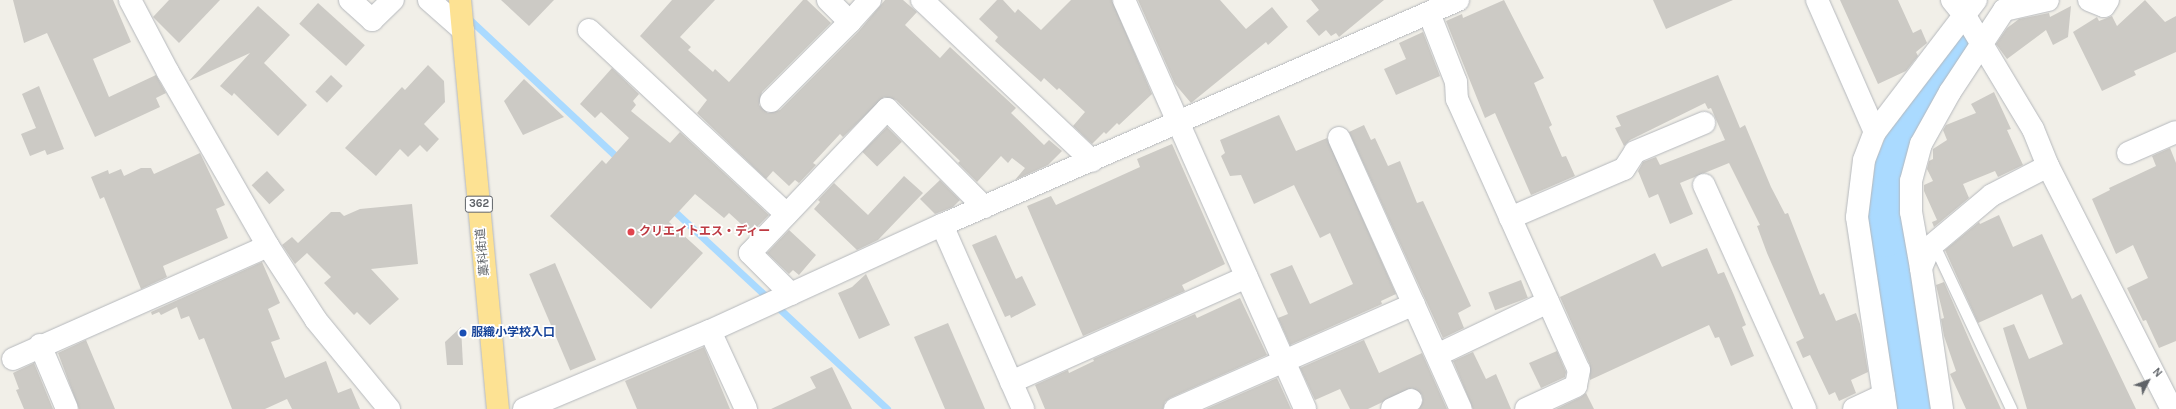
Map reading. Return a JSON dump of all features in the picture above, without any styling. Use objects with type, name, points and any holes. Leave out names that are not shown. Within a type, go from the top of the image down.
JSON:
[{"type":"highway","name":"藁科街道","points":[[460,0],[498,409]]},
{"type":"street","points":[[130,0],[168,72],[268,246],[316,320],[389,409]]},
{"type":"street","points":[[350,0],[372,20],[393,0]]},
{"type":"street","points":[[429,0],[463,30]]},
{"type":"street","points":[[828,0],[850,22]]},
{"type":"street","points":[[771,101],[870,0]]},
{"type":"street","points":[[922,0],[1092,160]]},
{"type":"street","points":[[1124,0],[1306,409]]},
{"type":"street","points":[[524,409],[710,331],[942,225],[1179,123],[1458,0]]},
{"type":"street","points":[[1816,0],[1875,132]]},
{"type":"street","points":[[1942,409],[1922,268],[1912,212],[1911,180],[1921,144],[1950,92],[2004,10],[2048,0]]},
{"type":"street","points":[[2089,0],[2104,6],[2108,0]]},
{"type":"street","points":[[1854,409],[1885,402],[1857,217],[1864,160],[1875,132],[1965,5],[1983,44],[2033,128],[2048,166],[2174,409]]},
{"type":"street","points":[[1429,13],[1456,82],[1457,99],[1579,370],[1576,386],[1526,409]]},
{"type":"street","points":[[589,30],[786,214]]},
{"type":"street","points":[[791,294],[750,253],[887,109],[984,207]]},
{"type":"street","points":[[1510,218],[1624,169],[1635,152],[1704,123]]},
{"type":"street","points":[[2128,153],[2176,132]]},
{"type":"street","points":[[1339,138],[1461,409]]},
{"type":"street","points":[[1922,268],[1934,245],[1992,195],[2048,166]]},
{"type":"street","points":[[1704,185],[1805,409]]},
{"type":"street","points":[[942,225],[1023,409]]},
{"type":"street","points":[[13,359],[40,345],[268,246]]},
{"type":"street","points":[[1011,382],[1247,277]]},
{"type":"street","points":[[1436,355],[1548,302]]},
{"type":"street","points":[[1175,409],[1414,304]]},
{"type":"street","points":[[710,331],[746,409]]},
{"type":"street","points":[[40,345],[67,409]]},
{"type":"lane","points":[[1934,245],[2011,409]]},
{"type":"building","points":[[13,0],[113,0],[131,42],[93,59],[109,97],[156,75],[166,93],[156,98],[160,107],[95,137],[47,33],[24,43]]},
{"type":"building","points":[[169,0],[220,0],[179,43],[153,17]]},
{"type":"building","points":[[501,0],[554,0],[529,26]]},
{"type":"building","points":[[672,0],[715,0],[680,37],[691,47],[688,50],[713,72],[715,69],[729,82],[803,0],[807,0],[831,23],[762,92],[759,105],[768,113],[780,110],[859,31],[885,0],[903,0],[917,12],[905,25],[940,58],[950,47],[1016,108],[1011,113],[1044,145],[1049,140],[1062,151],[1048,165],[1015,180],[1025,168],[1012,158],[1008,163],[1001,156],[977,182],[958,163],[960,161],[896,100],[884,97],[843,137],[840,134],[813,163],[816,165],[799,183],[795,180],[789,186],[773,171],[766,179],[697,113],[707,100],[640,36]]},
{"type":"building","points":[[997,0],[1003,0],[1015,13],[1018,9],[1041,30],[1071,0],[1112,0],[1152,94],[1119,125],[1117,123],[1106,134],[1104,132],[1092,144],[1073,126],[1085,112],[1059,88],[1057,90],[1044,78],[1041,82],[995,41],[998,37],[979,19]]},
{"type":"building","points":[[1138,0],[1220,0],[1246,29],[1272,7],[1288,27],[1268,45],[1266,42],[1191,103],[1175,84]]},
{"type":"building","points":[[1311,0],[1384,0],[1339,37],[1336,33],[1331,36],[1326,30],[1319,36],[1306,21],[1319,10]]},
{"type":"building","points":[[1504,0],[1544,78],[1534,83],[1552,125],[1549,127],[1562,157],[1566,156],[1575,176],[1531,195],[1495,113],[1485,118],[1446,21],[1462,14],[1463,18]]},
{"type":"building","points":[[1653,0],[1733,0],[1666,29]]},
{"type":"building","points":[[1840,0],[1898,0],[1913,33],[1921,29],[1927,43],[1916,52],[1918,56],[1906,71],[1878,84]]},
{"type":"building","points":[[2145,0],[2165,22],[2176,16],[2176,52],[2134,71],[2136,75],[2102,91],[2073,32],[2097,17],[2099,21],[2112,16],[2117,26]]},
{"type":"building","points":[[318,3],[365,45],[346,66],[299,24]]},
{"type":"building","points":[[258,6],[290,35],[264,63],[307,105],[278,136],[234,93],[232,96],[220,86],[250,53],[189,81]]},
{"type":"building","points":[[2071,6],[2068,37],[2053,45],[2046,30],[2007,59],[1996,44],[2007,28],[2019,19],[2049,13],[2050,17]]},
{"type":"building","points":[[1423,32],[1440,76],[1396,95],[1384,69],[1406,59],[1399,43]]},
{"type":"building","points":[[428,65],[444,81],[445,102],[424,124],[439,139],[427,152],[420,145],[408,157],[400,149],[376,176],[345,148],[402,87],[405,90]]},
{"type":"building","points":[[612,68],[639,94],[633,101],[636,105],[631,111],[670,143],[680,132],[769,215],[751,233],[729,213],[724,218],[695,194],[669,222],[703,253],[651,309],[550,216],[602,160],[606,164],[629,138],[601,112],[595,118],[580,104]]},
{"type":"building","points":[[331,75],[343,86],[327,103],[315,92]]},
{"type":"building","points":[[1718,75],[1740,128],[1745,125],[1771,187],[1785,214],[1788,213],[1820,295],[1824,293],[1836,321],[1856,313],[1860,324],[1868,372],[1851,380],[1856,393],[1839,401],[1835,392],[1829,395],[1810,355],[1803,358],[1796,342],[1804,338],[1767,253],[1757,226],[1760,225],[1729,163],[1680,183],[1693,214],[1670,224],[1658,194],[1649,198],[1638,171],[1643,162],[1656,157],[1660,165],[1725,140],[1711,108],[1708,109],[1705,103],[1630,140],[1624,146],[1615,128],[1621,126],[1616,116]]},
{"type":"building","points":[[524,79],[564,117],[523,135],[504,101]]},
{"type":"building","points":[[39,86],[64,149],[47,155],[45,150],[30,156],[21,134],[36,128],[22,94]]},
{"type":"building","points":[[1994,92],[2011,129],[2007,130],[2023,165],[1998,177],[1995,171],[1963,184],[1969,198],[1934,227],[1932,222],[1937,220],[1924,191],[1924,185],[1933,181],[1927,169],[1929,161],[1933,159],[1933,149],[1947,140],[1943,130],[1946,125],[1976,113],[1971,104]]},
{"type":"building","points":[[1279,115],[1296,151],[1327,138],[1396,294],[1381,301],[1382,304],[1290,345],[1278,318],[1288,314],[1270,274],[1292,265],[1310,304],[1353,284],[1330,233],[1320,238],[1294,185],[1254,204],[1241,175],[1230,176],[1221,156],[1225,153],[1220,140]]},
{"type":"building","points":[[1364,125],[1371,140],[1375,138],[1388,166],[1400,161],[1417,203],[1423,201],[1471,306],[1458,313],[1464,328],[1443,338],[1349,132]]},
{"type":"building","points":[[887,127],[902,142],[877,167],[862,152]]},
{"type":"building","points":[[1172,144],[1225,264],[1182,285],[1185,291],[1083,336],[1027,206],[1051,196],[1056,205],[1140,167],[1137,159]]},
{"type":"building","points":[[2170,148],[2176,163],[2176,341],[2159,348],[2146,320],[2143,321],[2127,288],[2148,278],[2133,245],[2116,254],[2092,199],[2110,190],[2109,188],[2156,166],[2152,156]]},
{"type":"building","points":[[200,153],[225,205],[216,209],[228,238],[163,266],[167,277],[141,289],[104,197],[100,199],[91,177],[108,170],[109,174],[121,169],[124,176],[141,168],[151,168],[154,174]]},
{"type":"building","points":[[267,171],[285,190],[269,204],[252,185]]},
{"type":"building","points":[[904,176],[923,193],[878,240],[857,250],[814,209],[820,202],[818,200],[834,183],[868,215]]},
{"type":"building","points":[[940,180],[960,200],[953,207],[935,214],[920,199]]},
{"type":"building","points":[[412,204],[418,264],[371,269],[399,299],[370,325],[357,312],[354,315],[324,283],[331,277],[307,253],[295,264],[282,245],[292,237],[298,243],[331,212],[340,212],[344,216],[360,209]]},
{"type":"building","points":[[1999,215],[2013,247],[2042,234],[2072,299],[2081,294],[2136,409],[2027,409],[2003,328],[2014,324],[2029,359],[2063,344],[2042,294],[1978,323],[1945,250],[1979,222],[1980,224]]},
{"type":"building","points":[[789,230],[816,255],[799,275],[793,270],[789,274],[767,253]]},
{"type":"building","points":[[996,235],[1016,279],[1022,276],[1036,305],[1011,318],[1010,315],[1005,317],[972,245]]},
{"type":"building","points":[[1707,248],[1718,274],[1724,272],[1746,325],[1742,327],[1754,356],[1731,366],[1719,337],[1715,338],[1709,325],[1590,380],[1590,365],[1560,297],[1655,253],[1662,267]]},
{"type":"building","points":[[262,262],[280,303],[268,309],[280,339],[271,342],[285,378],[326,361],[338,393],[351,388],[360,409],[292,409],[287,399],[265,409],[232,409],[204,338],[199,340],[189,316],[181,319],[177,307],[161,315],[159,312],[152,315],[151,312]]},
{"type":"building","points":[[555,263],[596,360],[570,371],[529,274]]},
{"type":"building","points":[[866,274],[890,325],[859,339],[838,293],[852,287]]},
{"type":"building","points":[[1521,280],[1528,298],[1495,310],[1488,293]]},
{"type":"building","points":[[1944,282],[2001,409],[1966,409],[1950,374],[1956,371],[1944,336],[1941,319],[1944,318],[1936,285]]},
{"type":"building","points":[[1240,298],[1267,355],[1170,398],[1165,402],[1163,409],[1045,409],[1035,385],[1068,370],[1069,373],[1094,361],[1093,359],[1195,314],[1197,318]]},
{"type":"building","points":[[948,323],[985,409],[945,409],[914,337]]},
{"type":"building","points":[[461,327],[463,365],[447,365],[445,342]]},
{"type":"building","points":[[86,340],[115,409],[79,409],[58,353]]},
{"type":"building","points":[[1364,340],[1379,373],[1422,353],[1447,409],[1419,409],[1423,401],[1422,395],[1412,388],[1368,409],[1350,409],[1340,389],[1315,400],[1300,368]]},
{"type":"building","points":[[704,347],[730,409],[637,409],[625,381]]},
{"type":"building","points":[[1557,351],[1566,372],[1565,377],[1541,388],[1529,363]]},
{"type":"building","points":[[1473,352],[1486,379],[1496,374],[1511,409],[1473,409],[1453,361]]},
{"type":"building","points":[[34,363],[53,409],[24,409],[16,390],[19,389],[13,373]]},
{"type":"building","points":[[832,367],[852,409],[771,409],[816,388],[810,377]]},
{"type":"building","points":[[1277,378],[1291,409],[1206,409]]},
{"type":"building","points":[[1586,393],[1594,409],[1556,409],[1581,397]]},
{"type":"waterway","points":[[467,17],[621,161]]},
{"type":"waterway","points":[[1955,50],[1969,29]]},
{"type":"waterway","points":[[1914,409],[1885,237],[1895,166],[1918,110],[1955,50]]},
{"type":"waterway","points":[[671,208],[887,409]]},
{"type":"place","name":"クリエイトエス・ディー","points":[[631,232]]},
{"type":"place","name":"服織小学校入口","points":[[463,333]]}]
